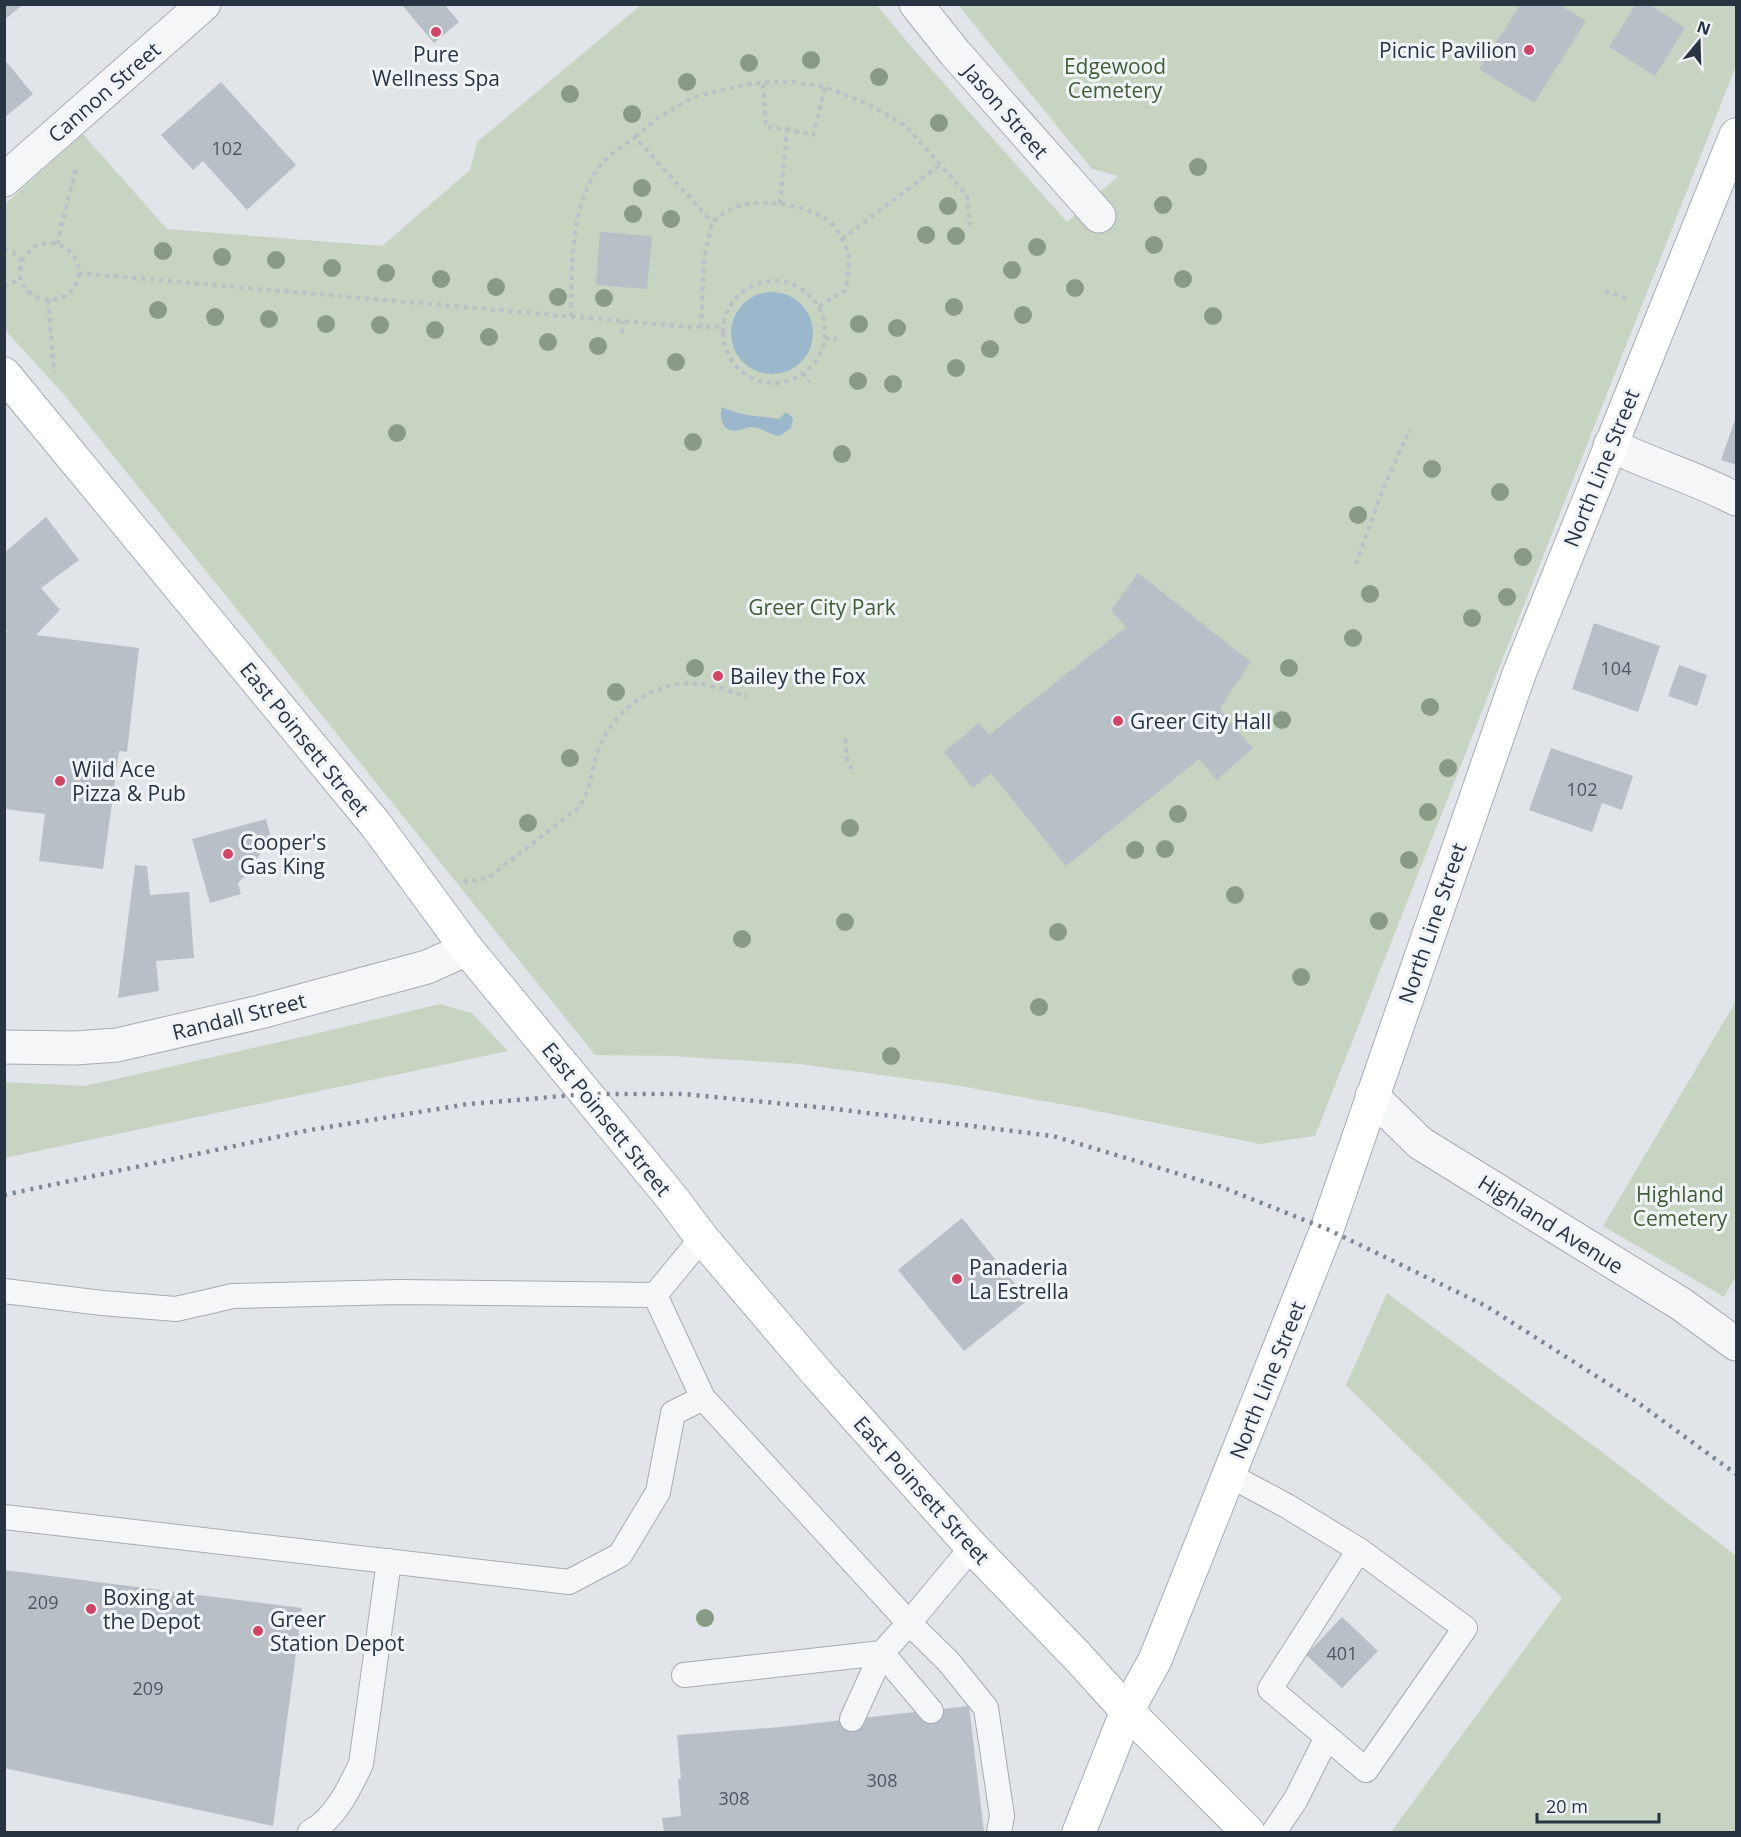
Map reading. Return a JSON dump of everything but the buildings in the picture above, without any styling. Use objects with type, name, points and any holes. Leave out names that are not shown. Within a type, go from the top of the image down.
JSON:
[{"type":"main road","name":"North Line Street","points":[[1079,1833],[1127,1711],[1155,1660],[1327,1229],[1506,710],[1610,445],[1737,135]]},
{"type":"main road","name":"East Poinsett Street","points":[[4,374],[376,825],[467,949],[672,1197],[702,1239],[972,1547],[1127,1711],[1248,1833]]},
{"type":"street","name":"Cannon Street","points":[[4,180],[204,4]]},
{"type":"street","name":"Jason Street","points":[[916,4],[955,53],[1099,216]]},
{"type":"street","points":[[1610,445],[1737,499]]},
{"type":"street","name":"Randall Street","points":[[4,1047],[75,1048],[117,1045],[260,1012],[427,967],[467,949]]},
{"type":"street","name":"Highland Avenue","points":[[1372,1096],[1419,1143],[1681,1304],[1737,1344]]},
{"type":"lane","points":[[655,1295],[702,1239]]},
{"type":"lane","points":[[4,1291],[176,1309],[233,1296],[399,1292],[655,1295]]},
{"type":"lane","points":[[655,1295],[703,1398],[909,1623],[948,1661],[986,1708],[1002,1816],[999,1833]]},
{"type":"lane","points":[[4,1517],[569,1582],[620,1555],[658,1492],[673,1413],[703,1398]]},
{"type":"lane","points":[[1229,1475],[1287,1506],[1359,1550],[1465,1628],[1366,1770],[1270,1689],[1359,1550]]},
{"type":"lane","points":[[852,1719],[882,1653],[972,1547]]},
{"type":"lane","points":[[310,1833],[322,1826],[346,1794],[361,1764],[389,1561]]},
{"type":"lane","points":[[684,1675],[882,1653]]},
{"type":"lane","points":[[882,1653],[931,1710]]},
{"type":"lane","points":[[1274,1833],[1296,1799],[1327,1737]]},
{"type":"path","points":[[571,316],[578,212],[591,179],[606,160],[658,118],[692,99],[722,90],[754,83],[793,82],[825,87],[868,104],[905,125],[967,195],[970,227]]},
{"type":"path","points":[[763,84],[766,127],[813,135],[825,87]]},
{"type":"path","points":[[780,204],[787,129]]},
{"type":"path","points":[[634,138],[712,222]]},
{"type":"path","points":[[57,244],[78,160]]},
{"type":"path","points":[[842,239],[940,165]]},
{"type":"path","points":[[701,327],[704,259],[712,222],[732,208],[758,203],[780,204],[807,210],[832,225],[842,239],[848,251],[846,290],[818,307]]},
{"type":"path","points":[[46,243],[57,244],[73,254],[77,263],[77,282],[66,296],[48,300],[31,293],[25,287],[20,275],[21,261],[37,246],[46,243]]},
{"type":"path","points":[[4,249],[13,252],[21,261]]},
{"type":"path","points":[[78,273],[623,321],[722,327]]},
{"type":"path","points":[[4,286],[12,284],[20,275]]},
{"type":"path","points":[[763,281],[779,281],[795,285],[808,294],[818,307],[824,321],[825,338],[820,355],[810,370],[795,379],[777,383],[759,381],[743,374],[731,361],[724,344],[722,327],[726,311],[735,297],[748,287],[763,281]]},
{"type":"path","points":[[1605,291],[1637,302]]},
{"type":"path","points":[[48,300],[54,382]]},
{"type":"path","points":[[622,333],[623,321]]},
{"type":"path","points":[[825,338],[837,339]]},
{"type":"path","points":[[803,373],[810,382]]},
{"type":"path","points":[[1356,564],[1383,489],[1410,429]]},
{"type":"path","points":[[458,876],[466,882],[488,878],[578,808],[587,796],[598,748],[610,724],[629,705],[653,691],[681,685],[701,684],[747,696]]},
{"type":"path","points":[[845,740],[847,759],[852,770]]},
{"type":"green space","name":"Greer City Park","points":[[876,4],[1067,222],[1118,176],[1092,169],[958,5],[1736,5],[1736,66],[1315,1136],[1260,1144],[954,1085],[800,1064],[671,1056],[595,1055],[66,397],[5,330],[4,205],[83,134],[167,229],[382,246],[470,170],[477,142],[641,5]]},
{"type":"green space","name":"Highland Cemetery","points":[[1736,1001],[1736,1276],[1724,1297],[1603,1226]]},
{"type":"green space","points":[[440,1004],[472,1013],[508,1051],[5,1158],[5,1082],[85,1086]]},
{"type":"green space","points":[[1387,1293],[1610,1458],[1736,1556],[1736,1832],[1391,1832],[1562,1598],[1346,1385]]},
{"type":"water","points":[[772,292],[788,295],[801,304],[810,317],[813,333],[810,349],[801,362],[788,371],[772,374],[756,371],[743,362],[734,349],[731,333],[734,317],[743,304],[756,295]]},
{"type":"water","points":[[722,407],[743,414],[779,419],[786,412],[793,418],[791,428],[780,436],[751,427],[730,430],[722,421]]},
{"type":"railway","points":[[4,1195],[310,1130],[468,1104],[587,1094],[684,1094],[827,1108],[1053,1136],[1219,1186],[1327,1229],[1486,1306],[1637,1402],[1736,1474]]},
{"type":"place","name":"Pure Wellness Spa","points":[[436,32]]},
{"type":"place","name":"Picnic Pavilion","points":[[1529,50]]},
{"type":"place","name":"Bailey the Fox","points":[[718,676]]},
{"type":"place","name":"Greer City Hall","points":[[1118,721]]},
{"type":"place","name":"Wild Ace Pizza & Pub","points":[[60,781]]},
{"type":"place","name":"Cooper's Gas King","points":[[228,854]]},
{"type":"place","name":"Panaderia La Estrella","points":[[957,1279]]},
{"type":"place","name":"Boxing at the Depot","points":[[91,1609]]},
{"type":"place","name":"Greer Station Depot","points":[[258,1631]]},
{"type":"park label","name":"Edgewood Cemetery","points":[[1115,78]]}]
